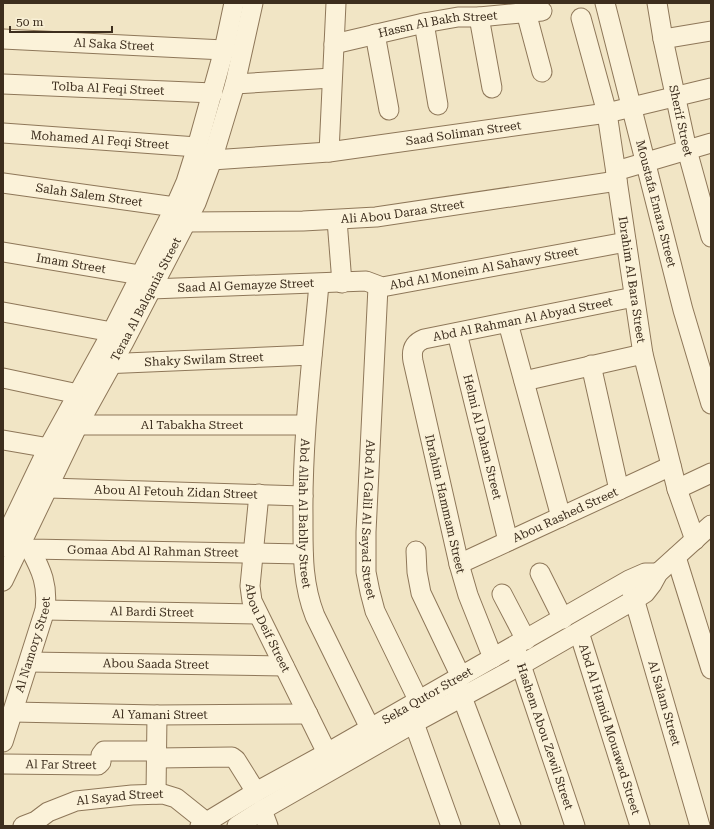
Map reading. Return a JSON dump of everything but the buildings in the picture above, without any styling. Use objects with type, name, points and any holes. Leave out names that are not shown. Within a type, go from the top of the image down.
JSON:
[{"type":"street","name":"Teraa Al Balqania Street","points":[[14,546],[8,522],[57,449],[78,425],[103,364],[112,332],[145,282],[181,214],[186,182],[213,93],[234,3]]},
{"type":"street","name":"Teraa Al Balqania Street","points":[[181,214],[196,203],[212,160],[235,84],[253,3]]},
{"type":"street","points":[[329,152],[336,3]]},
{"type":"street","name":"Moustafa Emara Street","points":[[605,3],[683,310],[711,404]]},
{"type":"street","name":"Sherif Street","points":[[658,3],[663,39],[687,150],[711,237]]},
{"type":"street","name":"Hassn Al Bakh Street","points":[[334,44],[424,23],[460,10],[478,17],[534,12],[542,72]]},
{"type":"street","points":[[478,17],[492,88]]},
{"type":"street","name":"Ibrahim Al Bara Street","points":[[581,18],[607,112],[643,354],[676,489],[695,540]]},
{"type":"street","points":[[424,23],[438,105]]},
{"type":"street","points":[[663,39],[711,31]]},
{"type":"street","points":[[375,34],[389,110]]},
{"type":"street","name":"Al Saka Street","points":[[3,39],[224,50]]},
{"type":"street","points":[[235,84],[332,78]]},
{"type":"street","name":"Tolba Al Feqi Street","points":[[3,84],[213,93]]},
{"type":"street","name":"Saad Soliman Street","points":[[212,160],[329,152],[607,112],[711,88]]},
{"type":"street","name":"Mohamed Al Feqi Street","points":[[3,133],[197,147]]},
{"type":"street","name":"Ali Abou Daraa Street","points":[[181,214],[337,220],[406,213],[616,176],[645,163],[711,143]]},
{"type":"street","name":"Salah Salem Street","points":[[3,183],[181,214]]},
{"type":"street","points":[[337,220],[342,283]]},
{"type":"street","name":"Abd Al Moneim Al Sahawy Street","points":[[342,283],[366,281],[382,287],[626,242]]},
{"type":"street","name":"Imam Street","points":[[3,252],[145,282]]},
{"type":"street","name":"Teraa Al Balqania Street","points":[[3,581],[14,546],[49,488],[57,449],[78,394],[124,342],[145,282]]},
{"type":"street","name":"Saad Al Gemayze Street","points":[[145,282],[342,283]]},
{"type":"street","name":"Abd Allah Al Bablly Street","points":[[319,284],[305,425],[303,554],[306,585],[315,616],[370,728]]},
{"type":"street","name":"Abd Al Galil Al Sayad Street","points":[[378,286],[366,532],[366,572],[375,611],[416,712],[451,826]]},
{"type":"street","name":"Abd Al Rahman Al Abyad Street","points":[[414,347],[416,344],[424,340],[634,297]]},
{"type":"street","points":[[3,312],[112,332]]},
{"type":"street","points":[[508,323],[561,517]]},
{"type":"street","name":"Helmi Al Dahan Street","points":[[457,333],[508,541]]},
{"type":"street","name":"Ibrahim Hammam Street","points":[[414,347],[412,352],[413,361],[459,564],[468,595],[493,658]]},
{"type":"street","points":[[524,381],[643,354]]},
{"type":"street","name":"Shaky Swilam Street","points":[[103,364],[312,355]]},
{"type":"street","points":[[591,366],[619,490]]},
{"type":"street","points":[[3,378],[78,394]]},
{"type":"street","name":"Al Tabakha Street","points":[[78,425],[305,425]]},
{"type":"street","points":[[3,440],[57,449]]},
{"type":"street","name":"Abou Rashed Street","points":[[459,564],[671,466]]},
{"type":"street","points":[[676,489],[711,473]]},
{"type":"street","name":"Abou Al Fetouh Zidan Street","points":[[49,488],[303,496]]},
{"type":"street","name":"Abou Deif Street","points":[[259,494],[250,594],[254,607],[327,753]]},
{"type":"street","name":"Seka Qutor Street","points":[[459,685],[521,665],[634,600],[645,593],[658,573],[711,525]]},
{"type":"street","name":"Gomaa Abd Al Rahman Street","points":[[14,546],[303,554]]},
{"type":"street","name":"Al Namory Street","points":[[3,742],[45,610],[46,598],[46,586],[43,574],[14,546]]},
{"type":"street","points":[[416,551],[417,572],[421,593],[459,685],[511,826]]},
{"type":"street","points":[[676,557],[711,669]]},
{"type":"street","points":[[540,573],[563,619]]},
{"type":"street","name":"Seka Qutor Street","points":[[238,826],[265,818],[416,712],[459,685],[493,658],[629,580],[645,573],[658,573]]},
{"type":"street","name":"Al Salam Street","points":[[629,580],[700,826]]},
{"type":"street","name":"Hashem Abou Zewil Street","points":[[502,594],[520,643],[521,665],[575,826]]},
{"type":"street","name":"Al Bardi Street","points":[[45,610],[258,614]]},
{"type":"street","name":"Abd Al Hamid Mouawad Street","points":[[579,632],[640,826]]},
{"type":"street","name":"Abou Saada Street","points":[[29,662],[284,666]]},
{"type":"street","name":"Al Yamani Street","points":[[13,712],[157,715],[308,714]]},
{"type":"street","name":"Seka Qutor Street","points":[[206,824],[256,792],[370,728],[416,712]]},
{"type":"street","points":[[156,794],[157,715]]},
{"type":"street","name":"Al Far Street","points":[[3,764],[48,757],[75,759],[98,765],[101,761],[102,753],[106,751],[157,755],[232,757],[236,760],[256,792]]},
{"type":"street","name":"Al Sayad Street","points":[[23,826],[36,821],[48,812],[76,801],[92,798],[156,794],[163,794],[176,798],[206,824]]}]
